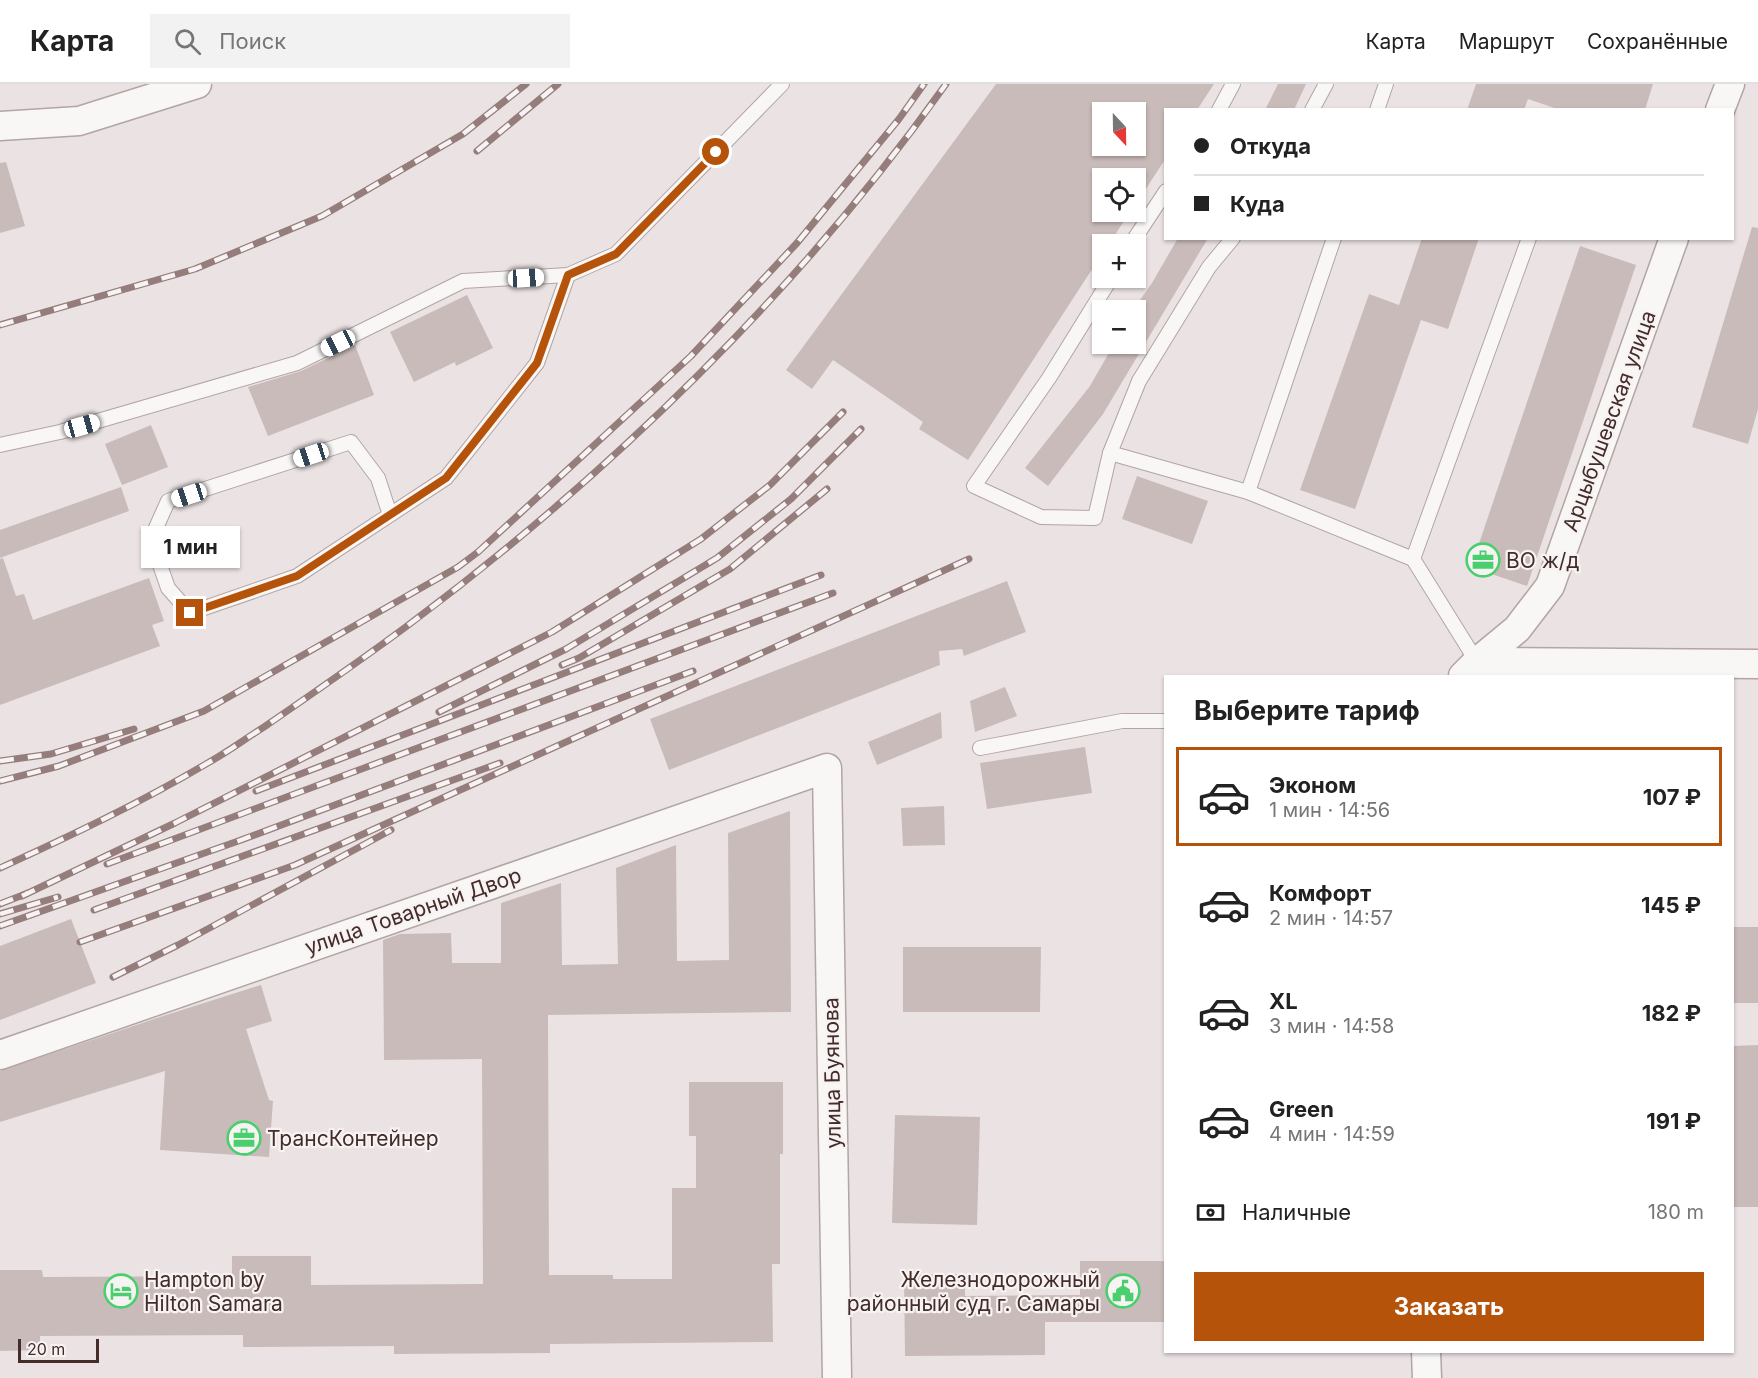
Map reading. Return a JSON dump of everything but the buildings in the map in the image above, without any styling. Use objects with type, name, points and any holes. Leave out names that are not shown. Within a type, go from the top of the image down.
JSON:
[{"type":"street","points":[[0,126],[80,121],[197,84]]},
{"type":"street","points":[[1721,108],[1730,84]]},
{"type":"street","name":"Арцыбушевская улица","points":[[1470,669],[1517,629],[1550,586],[1673,240]]},
{"type":"street","points":[[1470,669],[1758,664]]},
{"type":"street","name":"улица Товарный Двор","points":[[0,1055],[827,768]]},
{"type":"street","name":"улица Буянова","points":[[827,768],[837,1378]]},
{"type":"street","points":[[1426,1353],[1426,1378]]},
{"type":"lane","points":[[0,445],[60,432],[297,363],[464,281],[568,275],[616,254],[782,84]]},
{"type":"lane","points":[[1220,108],[1233,84]]},
{"type":"lane","points":[[1313,108],[1326,84]]},
{"type":"lane","points":[[1378,108],[1386,84]]},
{"type":"lane","points":[[1138,234],[1164,194]]},
{"type":"lane","points":[[1105,288],[1049,378],[974,486],[1041,517],[1095,518],[1110,453],[1138,381],[1209,267],[1231,240]]},
{"type":"lane","points":[[1248,492],[1333,240]]},
{"type":"lane","points":[[1413,559],[1528,240]]},
{"type":"lane","points":[[390,515],[378,478],[351,442],[168,501],[151,539],[168,588],[190,613],[297,576],[390,515],[446,478],[537,363],[568,275]]},
{"type":"lane","points":[[1110,453],[1248,492],[1413,559],[1470,669]]},
{"type":"lane","points":[[980,748],[1122,721],[1164,721]]},
{"type":"railway","points":[[0,325],[195,269],[322,216],[463,134],[526,84]]},
{"type":"railway","points":[[477,151],[558,84]]},
{"type":"railway","points":[[0,781],[59,766],[204,711],[458,567],[478,552],[691,356],[797,243],[899,119],[924,84]]},
{"type":"railway","points":[[0,868],[130,806],[221,755],[372,652],[482,568],[556,507],[628,443],[764,307],[889,161],[946,84]]},
{"type":"railway","points":[[22,896],[175,823],[552,632],[701,539],[770,485],[843,412]]},
{"type":"railway","points":[[439,712],[566,649],[717,558],[791,499],[861,429]]},
{"type":"railway","points":[[562,665],[579,658],[730,569],[827,489]]},
{"type":"railway","points":[[80,942],[295,865],[969,559]]},
{"type":"railway","points":[[256,791],[821,575]]},
{"type":"railway","points":[[107,864],[833,593]]},
{"type":"railway","points":[[0,926],[241,840],[693,671]]},
{"type":"railway","points":[[0,761],[51,754],[134,729]]},
{"type":"railway","points":[[94,910],[500,763]]},
{"type":"railway","points":[[113,977],[178,945],[391,830]]},
{"type":"railway","points":[[0,904],[28,893]]},
{"type":"railway","points":[[0,914],[58,897]]},
{"type":"place","name":"ВО ж/д","points":[[1483,560]]},
{"type":"place","name":"ТрансКонтейнер","points":[[244,1138]]},
{"type":"place","name":"Hampton by Hilton Samara","points":[[121,1291]]},
{"type":"place","name":"Железнодорожный районный суд г. Самары","points":[[1123,1291]]},
{"type":"route","points":[[190,613],[297,576],[446,478],[537,363],[568,275],[616,254],[716,152]]}]
